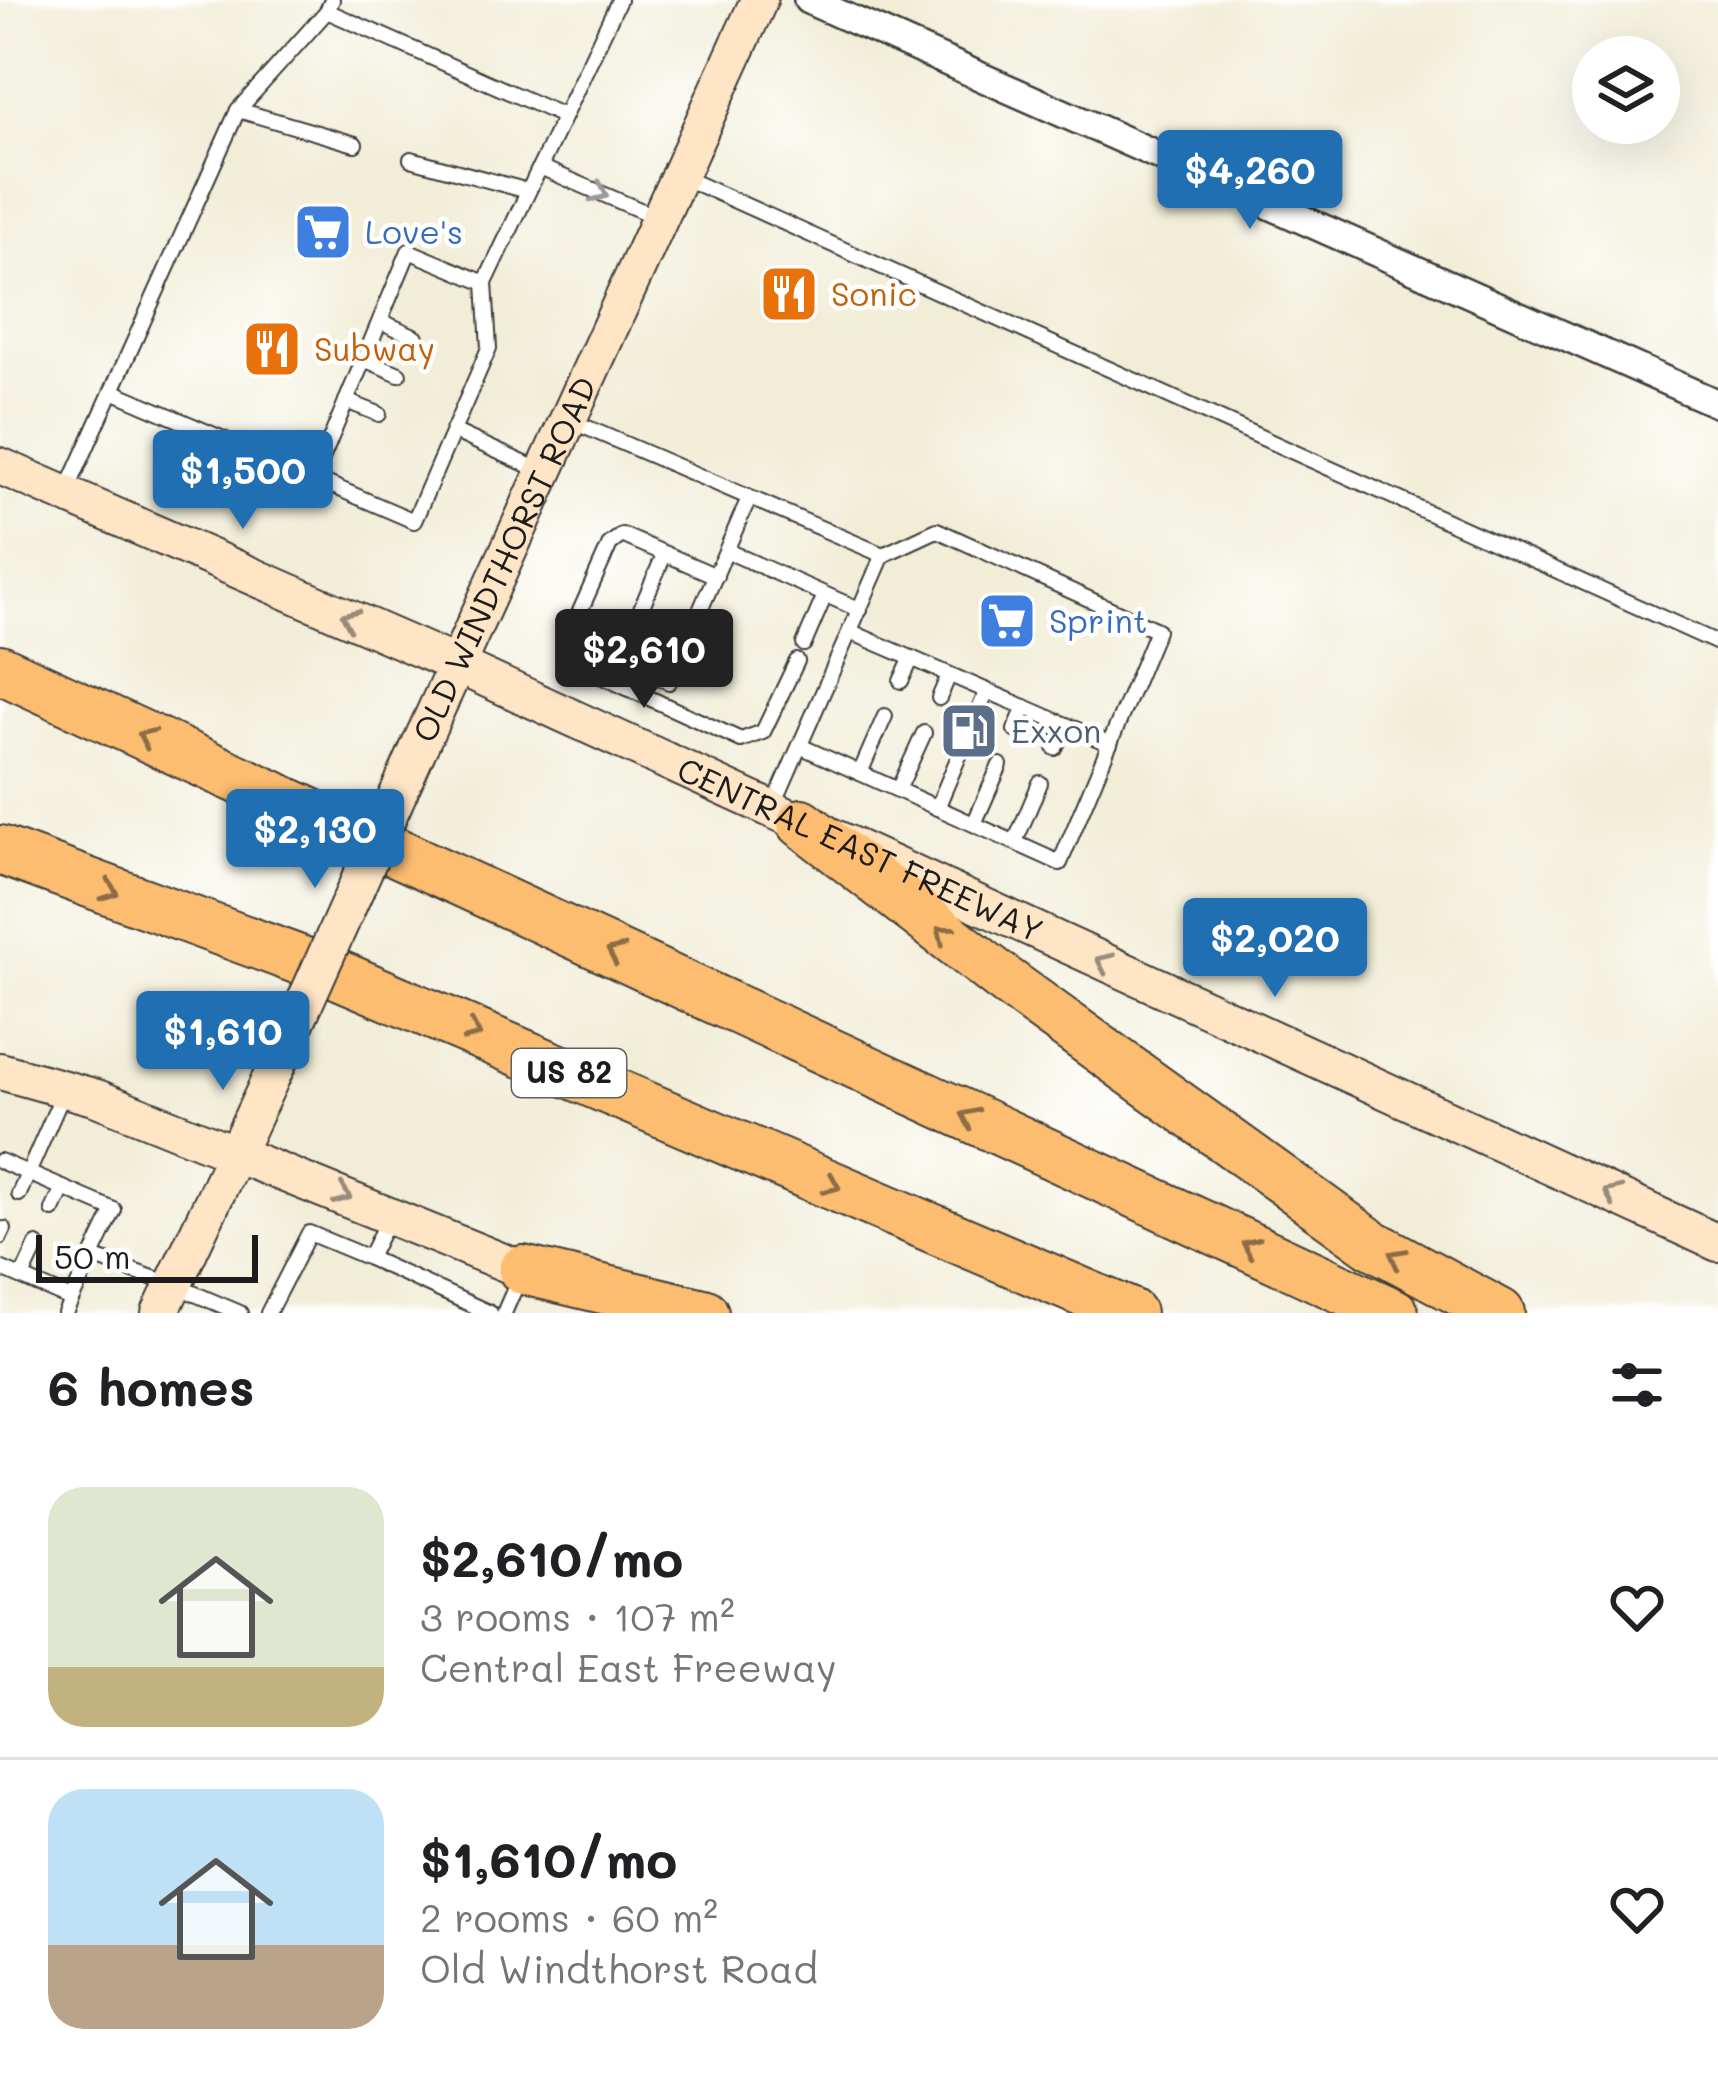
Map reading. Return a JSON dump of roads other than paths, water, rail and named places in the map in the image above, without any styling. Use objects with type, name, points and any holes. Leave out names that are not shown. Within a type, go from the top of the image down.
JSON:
[{"type":"highway","points":[[0,669],[1394,1313]]},
{"type":"highway","points":[[787,816],[1003,980],[1370,1243],[1500,1313]]},
{"type":"highway","name":"US 82","points":[[0,850],[332,972],[1131,1313]]},
{"type":"highway","points":[[513,1291],[704,1313]]},
{"type":"street","name":"OLD WINDTHORST ROAD","points":[[167,1299],[759,0]]},
{"type":"street","points":[[808,0],[1718,404]]},
{"type":"street","name":"CENTRAL EAST FREEWAY","points":[[0,466],[457,665],[1718,1243]]},
{"type":"street","points":[[0,1071],[65,1089],[235,1150],[391,1215],[513,1291],[629,1313]]},
{"type":"lane","points":[[112,391],[414,521],[489,348],[485,283],[619,0]]},
{"type":"lane","points":[[66,494],[238,110],[330,6],[563,116]]},
{"type":"lane","points":[[238,110],[355,144]]},
{"type":"lane","points":[[411,159],[528,191]]},
{"type":"lane","points":[[540,166],[660,219]]},
{"type":"lane","points":[[680,176],[1718,644]]},
{"type":"lane","points":[[314,478],[409,251],[485,283]]},
{"type":"lane","points":[[380,321],[416,337]]},
{"type":"lane","points":[[465,358],[482,365]]},
{"type":"lane","points":[[364,359],[399,374]]},
{"type":"lane","points":[[447,394],[466,402]]},
{"type":"lane","points":[[346,401],[379,414]]},
{"type":"lane","points":[[568,420],[883,555]]},
{"type":"lane","points":[[429,434],[450,437],[544,472]]},
{"type":"lane","points":[[664,554],[619,660],[669,682],[749,498]]},
{"type":"lane","points":[[787,816],[800,746],[883,555],[937,530],[1157,630],[1060,862],[800,746]]},
{"type":"lane","points":[[716,576],[622,536],[610,544],[565,645],[568,661],[741,740],[763,732],[796,661]]},
{"type":"lane","points":[[728,551],[860,610]]},
{"type":"lane","points":[[804,644],[825,596]]},
{"type":"lane","points":[[851,632],[1110,745]]},
{"type":"lane","points":[[901,681],[912,658]]},
{"type":"lane","points":[[939,698],[950,675]]},
{"type":"lane","points":[[976,714],[986,691]]},
{"type":"lane","points":[[1015,730],[1025,707]]},
{"type":"lane","points":[[860,773],[886,716]]},
{"type":"lane","points":[[1055,748],[1066,725]]},
{"type":"lane","points":[[898,790],[924,733]]},
{"type":"lane","points":[[937,808],[962,749]]},
{"type":"lane","points":[[974,824],[1000,765]]},
{"type":"lane","points":[[1015,842],[1040,783]]},
{"type":"lane","points":[[19,1194],[65,1089]]},
{"type":"lane","points":[[0,1161],[114,1210],[68,1306],[0,1268]]},
{"type":"lane","points":[[53,1210],[63,1188]]},
{"type":"lane","points":[[357,1259],[391,1215]]},
{"type":"lane","points":[[268,1313],[308,1233],[357,1259],[389,1268],[490,1313]]},
{"type":"lane","points":[[22,1277],[37,1245]]},
{"type":"lane","points":[[92,1257],[167,1299],[240,1313]]},
{"type":"lane","points":[[383,1283],[389,1268]]},
{"type":"place","name":"Love's","points":[[323,232]]},
{"type":"place","name":"Sonic","points":[[789,294]]},
{"type":"place","name":"Subway","points":[[272,349]]},
{"type":"place","name":"Sprint","points":[[1007,621]]},
{"type":"place","name":"Exxon","points":[[969,731]]}]
